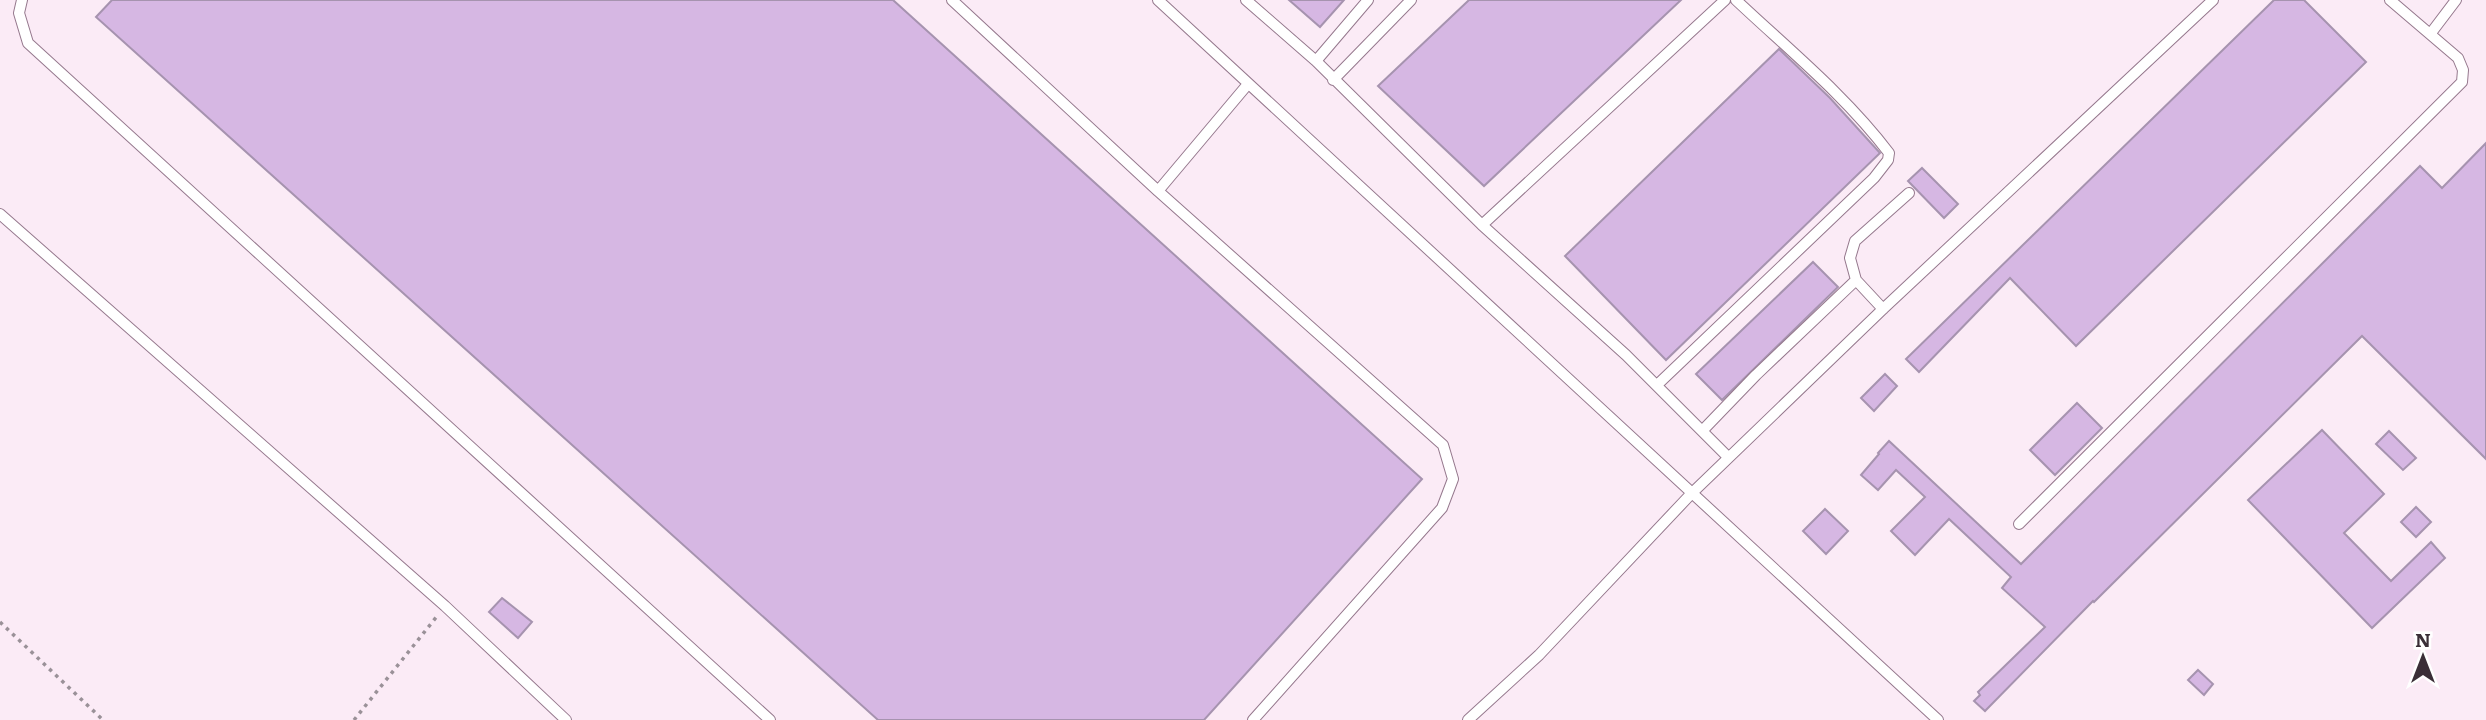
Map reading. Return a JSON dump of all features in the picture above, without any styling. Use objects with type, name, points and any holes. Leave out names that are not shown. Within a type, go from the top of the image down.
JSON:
[{"type":"lane","points":[[22,0],[19,13],[28,43],[770,720]]},
{"type":"lane","points":[[952,0],[1158,191],[1443,445],[1453,479],[1442,508],[1253,720]]},
{"type":"lane","points":[[1158,0],[1938,720]]},
{"type":"lane","points":[[1246,0],[1316,61],[1482,225],[1657,385],[1728,457]]},
{"type":"lane","points":[[1316,61],[1368,0]]},
{"type":"lane","points":[[1333,80],[1411,0]]},
{"type":"lane","points":[[1482,225],[1725,0]]},
{"type":"lane","points":[[1657,385],[1874,178],[1888,160],[1889,153],[1842,100],[1736,0]]},
{"type":"lane","points":[[1468,720],[1539,655],[1728,457],[2213,0]]},
{"type":"lane","points":[[2018,524],[2462,82],[2463,70],[2458,58],[2390,0]]},
{"type":"lane","points":[[2431,33],[2456,0]]},
{"type":"lane","points":[[1158,191],[1248,84]]},
{"type":"lane","points":[[1883,309],[1856,280],[1850,258],[1855,241],[1909,192]]},
{"type":"lane","points":[[0,214],[445,606],[566,720]]},
{"type":"lane","points":[[1703,430],[1856,280]]},
{"type":"path","points":[[354,720],[445,606]]},
{"type":"path","points":[[0,622],[103,720]]},
{"type":"shaded area","points":[[0,0],[2486,0],[2486,720],[0,720]]},
{"type":"building","points":[[112,0],[893,0],[1422,479],[1204,720],[878,720],[96,17]]},
{"type":"building","points":[[1289,0],[1344,0],[1320,27]]},
{"type":"building","points":[[1469,0],[1681,0],[1484,186],[1378,86]]},
{"type":"building","points":[[2274,0],[2304,0],[2366,62],[2076,346],[2010,278],[1919,372],[1906,359]]},
{"type":"building","points":[[1779,49],[1830,98],[1880,153],[1666,360],[1565,256]]},
{"type":"building","points":[[2486,143],[2486,459],[2362,336],[1985,711],[1974,701],[1980,695],[1978,692],[2045,627],[2002,588],[2011,577],[1949,519],[1915,555],[1891,531],[1925,497],[1896,470],[1878,490],[1861,475],[1878,453],[1889,441],[2021,564],[2420,166],[2442,188]]},
{"type":"building","points":[[1922,168],[1958,204],[1944,218],[1908,181]]},
{"type":"building","points":[[1813,262],[1838,287],[1722,400],[1696,374]]},
{"type":"building","points":[[1885,374],[1897,386],[1874,411],[1861,398]]},
{"type":"building","points":[[2077,403],[2102,428],[2055,475],[2030,450]]},
{"type":"building","points":[[2322,430],[2384,494],[2344,533],[2391,581],[2431,542],[2445,558],[2372,628],[2248,500]]},
{"type":"building","points":[[2389,431],[2416,458],[2403,470],[2376,444]]},
{"type":"building","points":[[2416,507],[2431,522],[2416,537],[2401,522]]},
{"type":"building","points":[[1825,509],[1848,531],[1826,554],[1803,531]]},
{"type":"building","points":[[502,598],[532,622],[518,638],[489,612]]},
{"type":"building","points":[[2198,670],[2213,684],[2204,695],[2188,680]]}]
